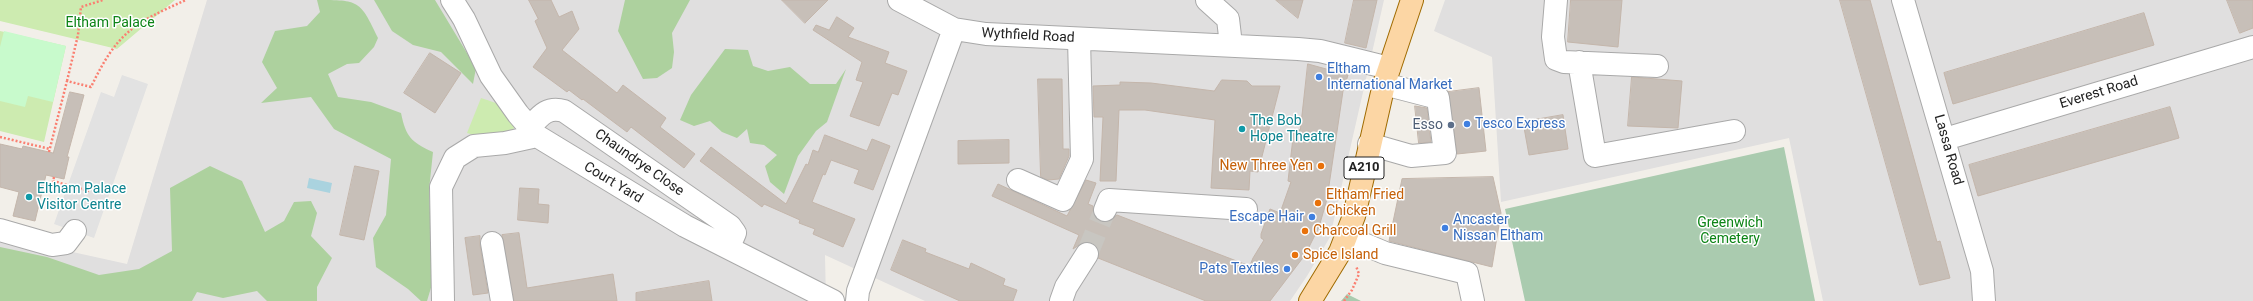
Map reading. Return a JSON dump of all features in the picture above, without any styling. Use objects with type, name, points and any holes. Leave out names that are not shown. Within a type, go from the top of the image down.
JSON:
[{"type":"main road","name":"A210","points":[[1310,301],[1347,237],[1354,216],[1369,144],[1387,76],[1412,0]]},
{"type":"street","name":"Court Yard","points":[[452,0],[464,19],[491,76],[533,132],[685,226],[833,301]]},
{"type":"street","name":"Wythfield Road","points":[[899,0],[954,29],[986,34],[1231,45],[1320,51],[1387,76],[1438,98],[1446,153],[1410,156],[1369,144]]},
{"type":"street","points":[[1207,0],[1228,19],[1231,45]]},
{"type":"street","points":[[1556,0],[1553,37],[1556,59],[1564,62],[1657,66]]},
{"type":"street","name":"Lassa Road","points":[[1903,0],[1945,139],[1982,271],[1984,301]]},
{"type":"street","points":[[857,301],[858,291],[905,158],[954,29]]},
{"type":"street","points":[[1018,180],[1063,200],[1082,159],[1079,39]]},
{"type":"street","name":"Everest Road","points":[[1945,139],[2253,47]]},
{"type":"street","points":[[1579,62],[1595,156],[1734,131]]},
{"type":"street","name":"Chaundrye Close","points":[[533,132],[546,111],[555,109],[564,111],[730,226],[735,234],[729,247]]},
{"type":"street","points":[[443,301],[441,187],[455,158],[474,146],[505,143],[533,132]]},
{"type":"street","points":[[1105,210],[1109,200],[1246,209]]},
{"type":"street","points":[[0,230],[52,245],[66,243],[75,231]]},
{"type":"street","points":[[1347,237],[1385,253],[1467,273],[1473,301]]},
{"type":"street","points":[[492,243],[497,300]]},
{"type":"street","points":[[1061,301],[1066,287],[1087,254]]},
{"type":"path","points":[[49,152],[78,36],[81,7],[103,0]]},
{"type":"path","points":[[67,82],[91,87],[103,64],[121,37],[137,23],[186,0]]},
{"type":"path","points":[[0,137],[50,149]]},
{"type":"path","points":[[54,177],[54,181],[89,191]]},
{"type":"path","points":[[1344,301],[1352,290],[1359,274],[1356,266]]},
{"type":"shaded area","points":[[207,0],[1384,0],[1330,237],[1290,301],[925,301],[825,255],[826,301],[0,301],[0,236],[127,264]]},
{"type":"shaded area","points":[[1445,0],[2253,0],[2253,301],[1823,301],[1789,138],[1501,202],[1492,57],[1434,31]]},
{"type":"shaded area","points":[[122,75],[148,84],[94,238],[54,224],[101,92],[114,97]]},
{"type":"green space","name":"Eltham Palace","points":[[0,0],[175,0],[117,49],[0,21]]},
{"type":"green space","points":[[317,0],[350,2],[356,5],[362,9],[367,16],[378,38],[374,47],[359,63],[347,64],[328,74],[338,97],[371,102],[401,113],[405,128],[411,138],[419,145],[433,152],[429,190],[433,281],[427,301],[421,301],[408,289],[376,267],[373,238],[386,215],[391,159],[334,129],[311,97],[261,103],[277,88],[262,62],[275,31],[307,26],[320,12]]},
{"type":"green space","points":[[374,0],[435,0],[476,68],[473,84],[441,52],[413,45],[392,31]]},
{"type":"green space","points":[[625,0],[690,0],[672,33],[674,52],[672,68],[657,78],[643,79],[618,31]]},
{"type":"green space","points":[[0,31],[66,46],[44,142],[0,131]]},
{"type":"green space","points":[[4,31],[66,46],[53,102],[28,96],[25,107],[0,101],[0,47]]},
{"type":"green space","points":[[725,49],[748,50],[753,66],[768,71],[790,67],[810,84],[836,84],[846,69],[827,122],[816,131],[798,156],[784,194],[770,182],[765,166],[777,155],[764,145],[750,143],[747,129],[737,138],[722,132],[710,121],[694,126],[680,120],[691,95]]},
{"type":"green space","points":[[481,98],[500,105],[508,110],[513,120],[514,128],[509,134],[480,137],[467,133]]},
{"type":"green space","name":"Greenwich Cemetery","points":[[1784,147],[1815,301],[1525,301],[1505,209]]},
{"type":"green space","points":[[210,166],[242,181],[265,232],[284,221],[294,202],[311,201],[317,213],[311,236],[332,258],[317,287],[317,301],[267,301],[257,291],[223,298],[197,292],[192,301],[0,301],[0,247],[47,257],[99,275],[139,269],[172,251],[170,188]]},
{"type":"green space","points":[[1347,294],[1361,301],[1341,301]]},
{"type":"water","points":[[309,178],[332,183],[330,193],[307,188]]},
{"type":"building","points":[[529,0],[551,0],[559,17],[572,11],[579,29],[562,50],[617,93],[623,85],[666,118],[660,127],[695,154],[684,168],[631,127],[627,132],[583,99],[582,100],[569,90],[567,92],[533,67],[547,48],[535,21],[538,19]]},
{"type":"building","points":[[782,0],[828,0],[805,23]]},
{"type":"building","points":[[1276,0],[1303,0],[1298,18]]},
{"type":"building","points":[[1354,0],[1377,0],[1366,48],[1345,43]]},
{"type":"building","points":[[1571,0],[1622,0],[1618,47],[1568,42]]},
{"type":"building","points":[[1840,0],[1870,0],[1937,242],[1940,241],[1950,278],[1920,285]]},
{"type":"building","points":[[2227,0],[2253,0],[2253,28],[2240,33]]},
{"type":"building","points":[[2144,13],[2154,45],[1953,104],[1944,73]]},
{"type":"building","points":[[837,17],[854,28],[848,37],[889,52],[885,63],[907,71],[898,95],[892,93],[879,126],[850,116],[863,82],[856,80],[862,62],[813,30],[816,25],[829,30]]},
{"type":"building","points":[[430,53],[461,73],[435,113],[404,93]]},
{"type":"building","points":[[1308,64],[1348,75],[1343,91],[1327,199],[1319,227],[1305,255],[1270,301],[1206,301],[1098,258],[1098,249],[1093,243],[1082,243],[1073,249],[1079,235],[992,196],[998,184],[1067,216],[1086,180],[1096,183],[1088,204],[1093,206],[1093,212],[1100,221],[1107,222],[1117,215],[1247,265],[1246,275],[1253,258],[1264,240],[1261,238],[1261,234],[1270,209],[1280,213],[1291,182],[1288,181],[1294,129],[1300,130]]},
{"type":"building","points":[[1632,77],[1682,81],[1678,128],[1628,126]]},
{"type":"building","points":[[1038,79],[1062,79],[1063,149],[1069,149],[1069,156],[1059,179],[1048,180],[1041,177]]},
{"type":"building","points":[[1222,80],[1247,81],[1252,86],[1280,86],[1258,172],[1250,171],[1249,190],[1211,188],[1215,120],[1145,110],[1119,110],[1116,181],[1100,181],[1103,117],[1094,117],[1093,86],[1120,85],[1120,82],[1151,83],[1214,91]]},
{"type":"building","name":"Tesco Express","points":[[1479,88],[1486,151],[1457,154],[1448,92]]},
{"type":"building","points":[[70,92],[84,95],[67,157],[69,157],[64,179],[46,175],[35,221],[13,216],[19,192],[0,187],[0,144],[22,149],[23,146],[53,153]]},
{"type":"building","points":[[1415,106],[1427,108],[1431,142],[1419,143]]},
{"type":"building","points":[[2170,107],[2179,138],[1978,196],[1969,165]]},
{"type":"building","points":[[1563,115],[1568,149],[1529,155],[1523,122]]},
{"type":"building","points":[[825,135],[867,151],[872,139],[890,146],[873,190],[854,183],[859,170],[831,160],[825,175],[823,174],[812,202],[855,219],[843,247],[813,234],[815,229],[799,223],[800,220],[764,204],[762,207],[700,161],[711,147],[786,204],[806,164],[808,165],[813,150],[818,152]]},
{"type":"building","points":[[1009,140],[1009,163],[958,164],[958,141]]},
{"type":"building","points":[[355,166],[379,171],[364,240],[340,235]]},
{"type":"building","name":"Ancaster Nissan Eltham","points":[[1493,177],[1501,213],[1492,267],[1389,241],[1402,179]]},
{"type":"building","points":[[520,188],[539,189],[538,204],[549,205],[548,223],[518,220]]},
{"type":"building","points":[[519,233],[527,288],[613,274],[617,301],[514,301],[502,235]]},
{"type":"building","points":[[480,236],[480,245],[488,293],[473,295],[465,238]]},
{"type":"building","points":[[903,240],[926,249],[925,252],[969,269],[971,263],[1005,279],[1003,285],[1017,290],[1013,301],[960,301],[891,270]]},
{"type":"building","points":[[709,281],[712,301],[636,301],[636,293]]},
{"type":"tunnel","points":[[1087,254],[1105,210]]},
{"type":"place","name":"Eltham International Market","points":[[1319,77]]},
{"type":"place","name":"Tesco Express","points":[[1467,124]]},
{"type":"place","name":"Esso","points":[[1451,125]]},
{"type":"place","name":"The Bob Hope Theatre","points":[[1242,129]]},
{"type":"place","name":"New Three Yen","points":[[1321,166]]},
{"type":"place","name":"Eltham Palace Visitor Centre","points":[[29,197]]},
{"type":"place","name":"Eltham Fried Chicken","points":[[1318,203]]},
{"type":"place","name":"Escape Hair","points":[[1312,217]]},
{"type":"place","name":"Ancaster Nissan Eltham","points":[[1445,228]]},
{"type":"place","name":"Charcoal Grill","points":[[1305,231]]},
{"type":"place","name":"Spice Island","points":[[1295,255]]},
{"type":"place","name":"Pats Textiles","points":[[1287,269]]}]
